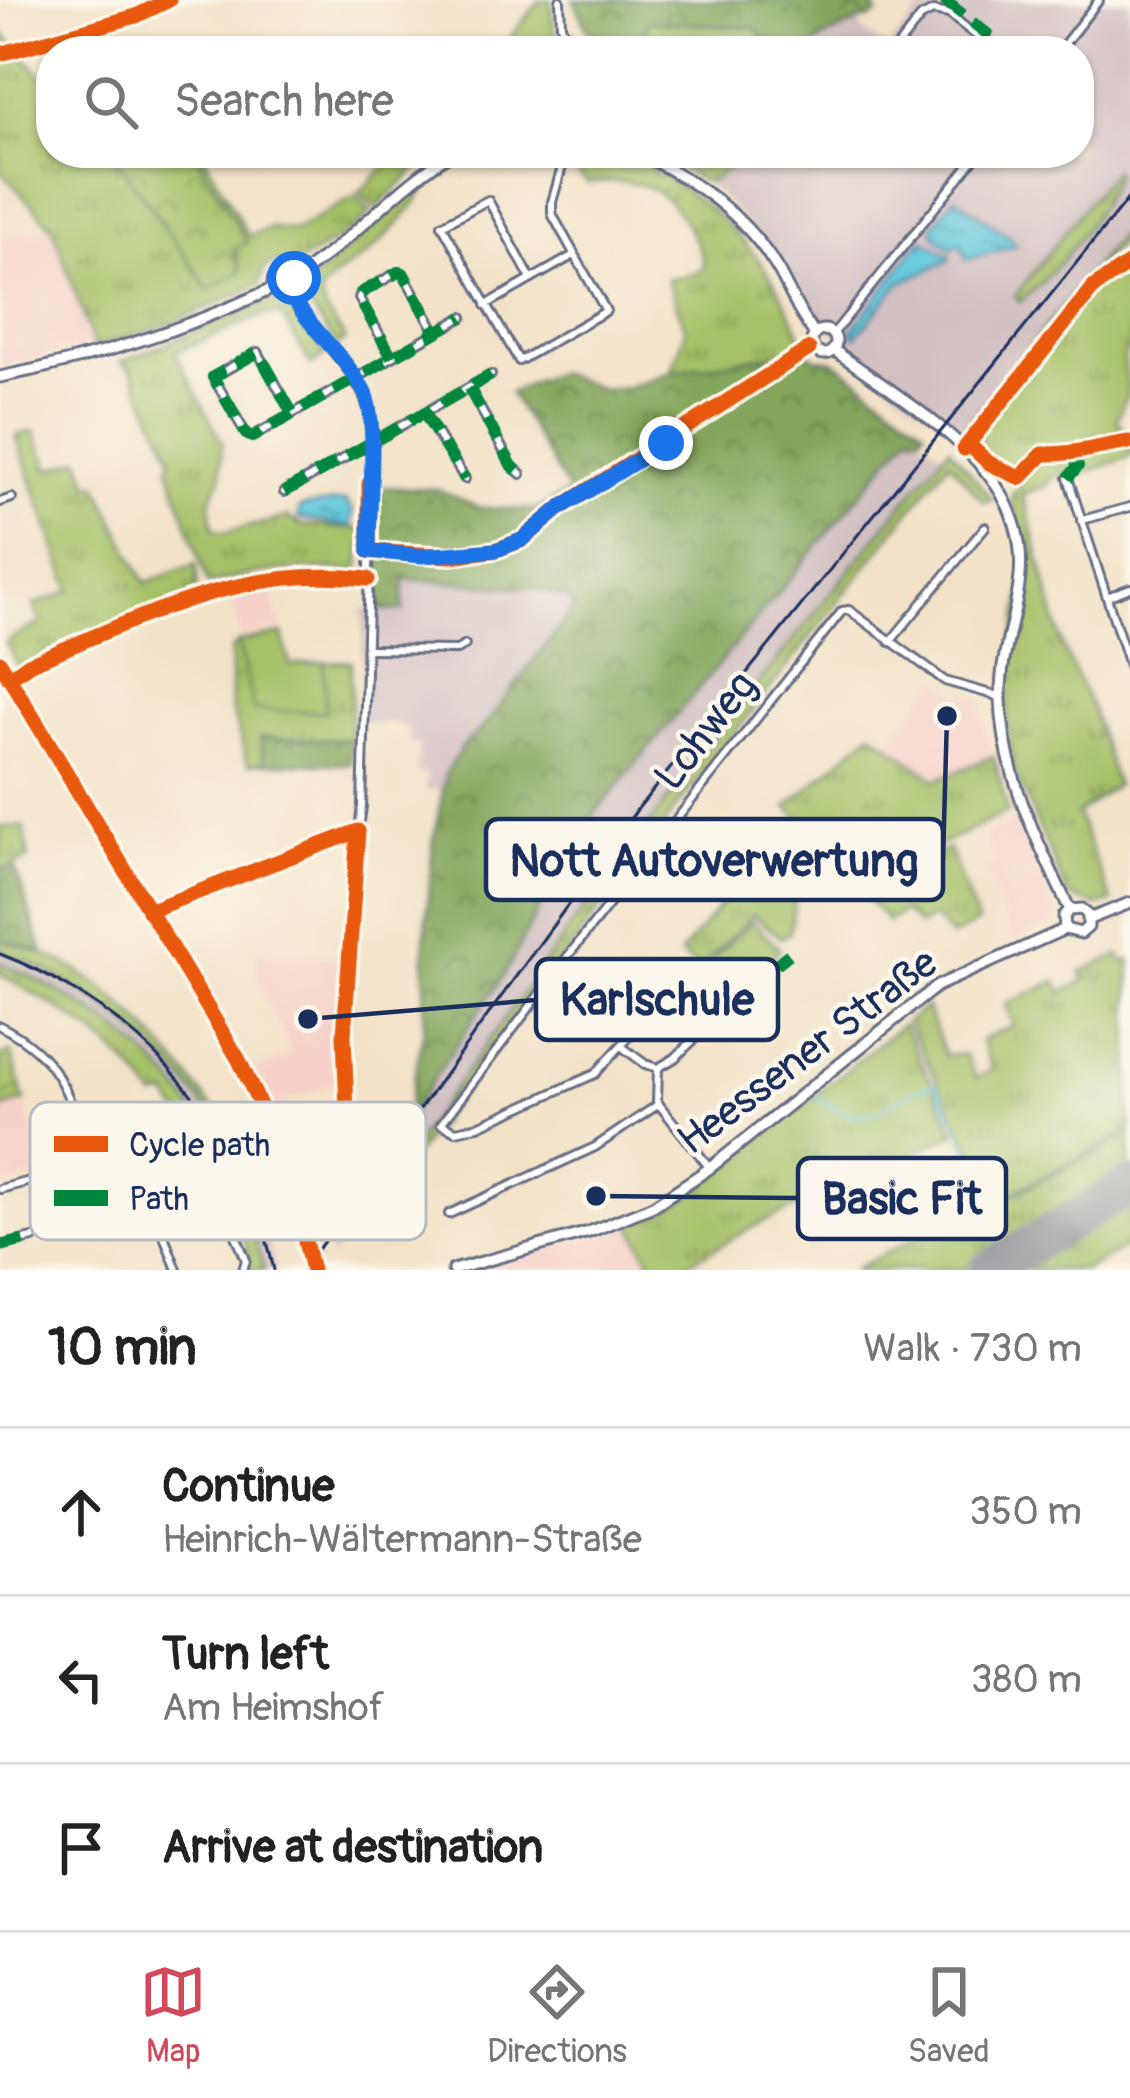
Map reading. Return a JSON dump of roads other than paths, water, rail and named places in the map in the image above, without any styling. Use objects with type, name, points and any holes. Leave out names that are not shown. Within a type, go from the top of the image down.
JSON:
[{"type":"main road","points":[[0,662],[5,681],[239,1060],[260,1102]]},
{"type":"main road","points":[[306,1240],[312,1270]]},
{"type":"street","points":[[560,0],[566,36]]},
{"type":"street","points":[[1071,36],[1099,0]]},
{"type":"street","points":[[906,36],[921,17],[933,11],[949,14],[976,36]]},
{"type":"street","points":[[294,278],[343,244],[431,168]]},
{"type":"street","points":[[531,279],[488,200],[442,225],[519,361],[606,311],[551,208],[562,168]]},
{"type":"street","points":[[665,168],[711,194],[738,219],[771,259],[815,334]]},
{"type":"street","points":[[967,168],[833,334],[834,350],[964,449],[1004,498],[1020,544],[1022,581],[1001,697],[1012,774],[1070,910]]},
{"type":"street","points":[[486,304],[574,255]]},
{"type":"street","points":[[279,273],[294,278],[290,292],[274,288],[279,273]]},
{"type":"street","points":[[392,357],[359,298],[361,293],[403,273],[436,332]]},
{"type":"street","points":[[0,377],[178,330],[274,288]]},
{"type":"street","points":[[290,292],[355,378],[371,413],[362,806],[351,889],[344,1035],[347,1102]]},
{"type":"street","points":[[292,413],[258,352],[213,377],[248,436],[292,413],[463,317]]},
{"type":"street","points":[[833,334],[824,330],[815,334],[812,343],[817,352],[834,350]]},
{"type":"street","points":[[284,492],[491,375]]},
{"type":"street","points":[[469,388],[521,474]]},
{"type":"street","points":[[424,413],[465,479]]},
{"type":"street","points":[[1068,478],[1130,664]]},
{"type":"street","points":[[0,502],[12,499]]},
{"type":"street","points":[[1082,520],[1130,507]]},
{"type":"street","points":[[985,526],[890,642],[945,681],[1001,697]]},
{"type":"street","points":[[1107,597],[1130,588]]},
{"type":"street","name":"Lohweg","points":[[621,1046],[596,1074],[478,1126],[456,1131],[441,1124],[838,614],[849,610],[890,642]]},
{"type":"street","points":[[367,649],[457,650],[465,645]]},
{"type":"street","points":[[148,911],[358,831]]},
{"type":"street","name":"Heessener Straße","points":[[453,1270],[626,1218],[672,1195],[937,986],[1066,929],[1082,933],[1089,919],[1130,903]]},
{"type":"street","points":[[1070,910],[1082,909],[1089,919]]},
{"type":"street","points":[[1066,929],[1063,921],[1070,910]]},
{"type":"street","points":[[552,978],[628,1038],[621,1046],[658,1068],[676,1058],[723,1011]]},
{"type":"street","points":[[0,1026],[34,1047],[58,1074],[68,1102]]},
{"type":"street","points":[[658,1068],[659,1104],[710,1168]]},
{"type":"street","points":[[449,1214],[596,1147],[659,1104]]},
{"type":"street","points":[[0,1189],[30,1181]]},
{"type":"street","points":[[0,1246],[30,1239]]},
{"type":"street","points":[[166,1240],[177,1270]]},
{"type":"street","points":[[238,1240],[246,1260],[243,1270]]},
{"type":"water","points":[[955,197],[1015,246],[967,260],[960,244],[951,249],[932,227]]},
{"type":"water","points":[[922,239],[951,257],[900,283],[856,336],[851,331]]},
{"type":"water","points":[[345,501],[353,511],[351,527],[298,518],[304,506]]},
{"type":"waterway","points":[[816,1094],[835,1108],[865,1115],[936,1084],[953,1118]]},
{"type":"waterway","points":[[957,1125],[989,1190]]},
{"type":"railway","points":[[425,1102],[636,811],[1130,196]]},
{"type":"railway","points":[[0,954],[97,1005],[139,1039],[196,1102]]},
{"type":"railway","points":[[266,1240],[274,1270]]},
{"type":"railway","points":[[303,1270],[325,1240]]},
{"type":"place","name":"Nott Autoverwertung","points":[[947,716]]},
{"type":"place","name":"Karlschule","points":[[308,1019]]},
{"type":"place","name":"Basic Fit","points":[[596,1196]]}]
